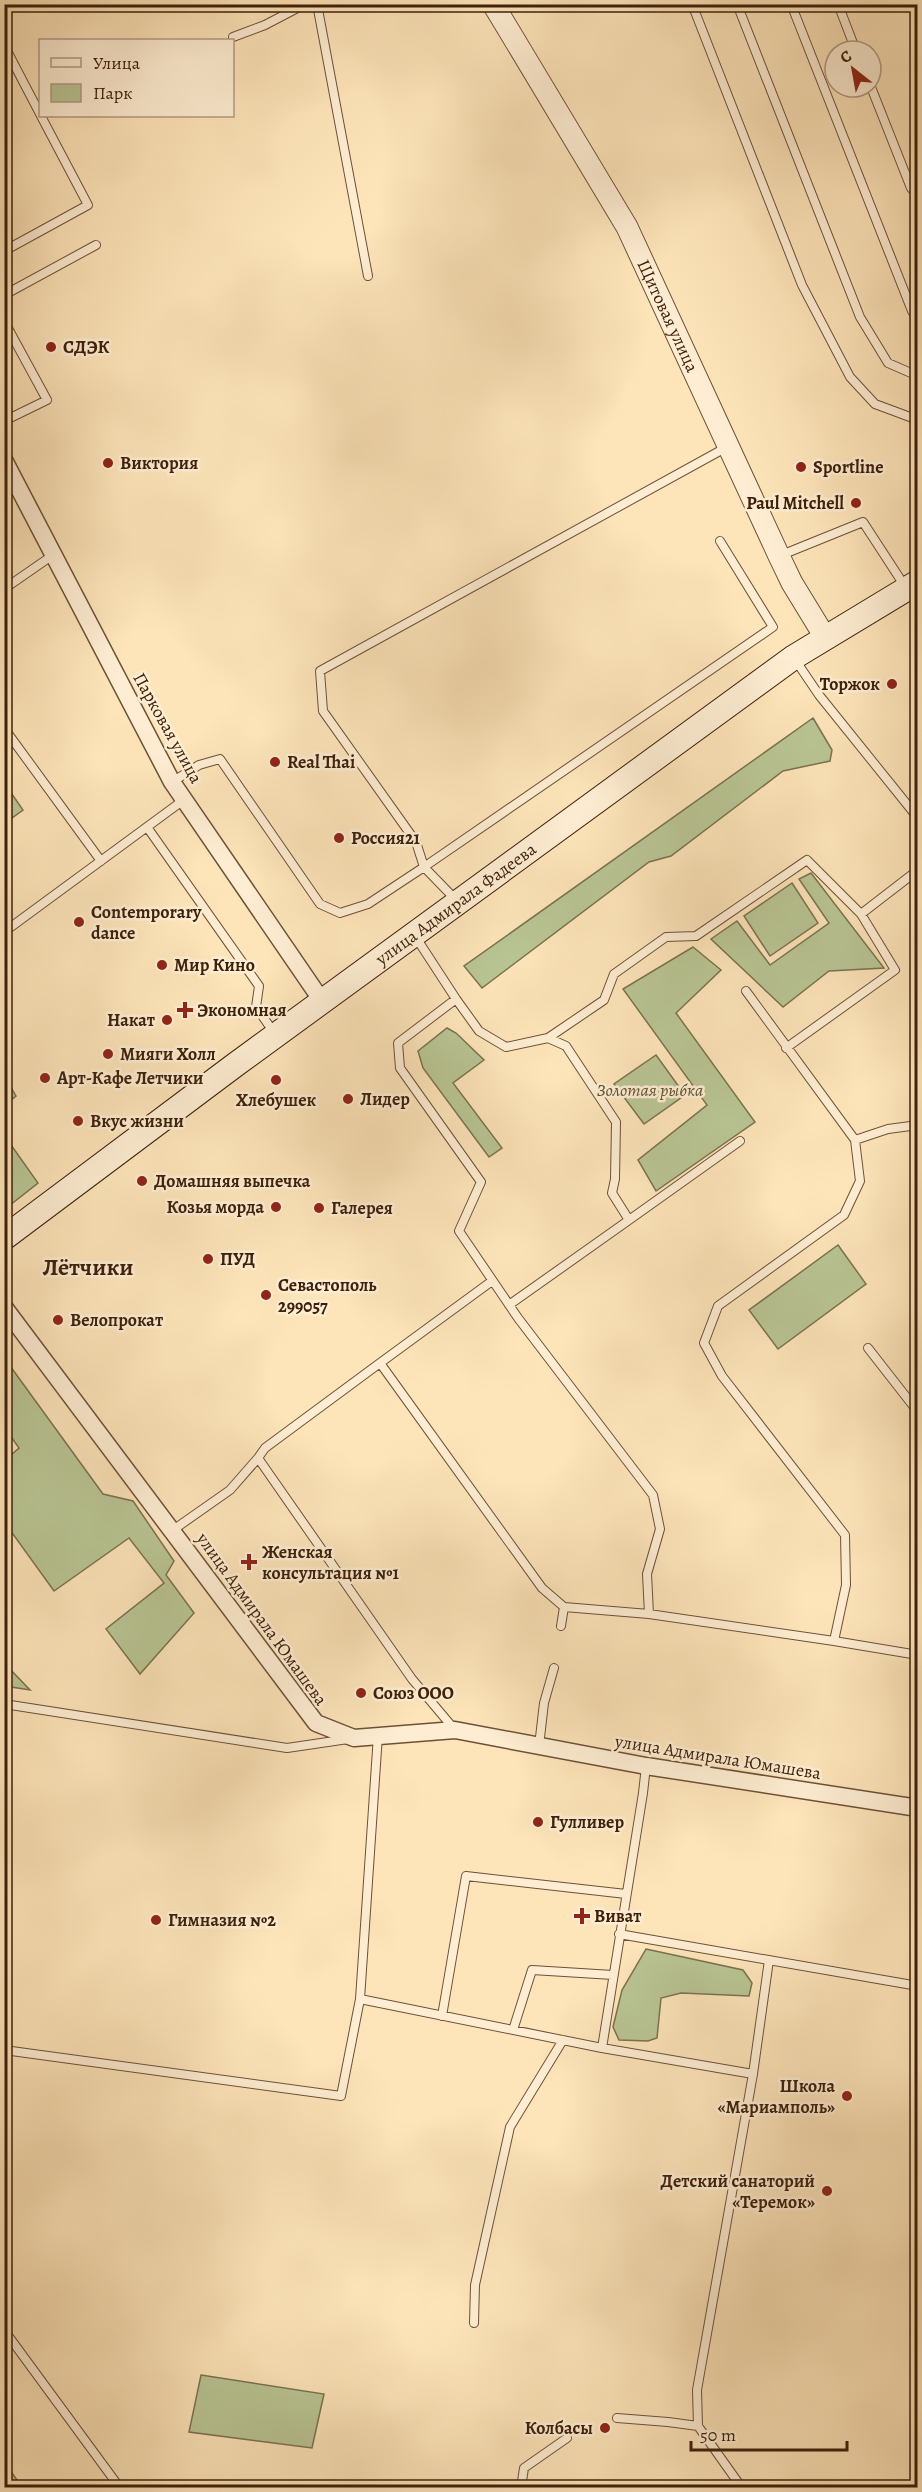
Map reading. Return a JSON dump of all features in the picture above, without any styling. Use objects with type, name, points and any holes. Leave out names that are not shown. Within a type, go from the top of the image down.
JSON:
[{"type":"main road","name":"улица Адмирала Фадеева","points":[[4,1238],[322,1001],[415,936],[794,657],[912,585]]},
{"type":"street","name":"Щитовая улица","points":[[493,4],[627,227],[792,583],[825,637]]},
{"type":"street","name":"Парковая улица","points":[[4,460],[172,782],[322,1001]]},
{"type":"street","name":"улица Адмирала Юмашева","points":[[4,1307],[316,1723],[354,1738],[455,1730],[646,1766],[918,1808]]},
{"type":"lane","points":[[233,37],[265,25],[304,4]]},
{"type":"lane","points":[[317,4],[368,276]]},
{"type":"lane","points":[[692,4],[802,285],[850,377],[875,404],[918,420]]},
{"type":"lane","points":[[737,4],[860,317],[888,363],[918,376]]},
{"type":"lane","points":[[792,4],[912,311],[918,320]]},
{"type":"lane","points":[[838,4],[851,39]]},
{"type":"lane","points":[[915,4],[918,40]]},
{"type":"lane","points":[[4,45],[39,111]]},
{"type":"lane","points":[[876,99],[911,188],[918,196]]},
{"type":"lane","points":[[4,252],[88,205],[42,117]]},
{"type":"lane","points":[[4,296],[96,245]]},
{"type":"lane","points":[[4,321],[47,400],[4,421]]},
{"type":"lane","points":[[460,903],[424,867],[416,842],[323,711],[320,670],[727,447]]},
{"type":"lane","points":[[779,556],[863,522],[912,585]]},
{"type":"lane","points":[[172,782],[199,765],[220,759],[320,904],[340,913],[368,904],[772,627],[720,541]]},
{"type":"lane","points":[[4,589],[53,555]]},
{"type":"lane","points":[[794,657],[819,695],[918,818]]},
{"type":"lane","points":[[4,728],[101,861]]},
{"type":"lane","points":[[6,927],[185,799]]},
{"type":"lane","points":[[147,827],[259,986],[256,1007],[276,1035]]},
{"type":"lane","points":[[415,936],[480,1031],[506,1047],[548,1038],[604,1000],[614,974],[666,937],[696,936],[807,860],[861,914],[895,970],[786,1048]]},
{"type":"lane","points":[[861,914],[918,870]]},
{"type":"lane","points":[[746,991],[855,1140],[860,1181],[844,1215],[718,1306],[704,1343],[722,1376],[845,1535],[846,1585],[834,1641]]},
{"type":"lane","points":[[456,999],[398,1043],[400,1068],[481,1182],[459,1231],[509,1305],[653,1495],[660,1529],[646,1574],[649,1614]]},
{"type":"lane","points":[[548,1038],[566,1046],[616,1122],[615,1179],[612,1193],[629,1220]]},
{"type":"lane","points":[[855,1140],[888,1129],[918,1125]]},
{"type":"lane","points":[[509,1305],[740,1141]]},
{"type":"lane","points":[[173,1530],[230,1490],[266,1448],[492,1281]]},
{"type":"lane","points":[[868,1348],[918,1412]]},
{"type":"lane","points":[[380,1363],[543,1588],[564,1607],[649,1614],[918,1655]]},
{"type":"lane","points":[[258,1458],[412,1679],[455,1730]]},
{"type":"lane","points":[[561,1626],[564,1607]]},
{"type":"lane","points":[[539,1746],[544,1703],[554,1668]]},
{"type":"lane","points":[[4,1704],[287,1748],[354,1738]]},
{"type":"lane","points":[[4,2050],[342,2096],[360,1999],[378,1735]]},
{"type":"lane","points":[[602,2048],[646,1766]]},
{"type":"lane","points":[[442,2016],[466,1876],[626,1894]]},
{"type":"lane","points":[[620,1934],[918,1986]]},
{"type":"lane","points":[[742,2487],[698,2426],[697,2390],[753,2074],[769,1960]]},
{"type":"lane","points":[[513,2030],[532,1970],[613,1975]]},
{"type":"lane","points":[[360,1999],[602,2048],[753,2074]]},
{"type":"lane","points":[[474,2323],[475,2285],[510,2127],[562,2040]]},
{"type":"lane","points":[[4,2330],[120,2487]]},
{"type":"lane","points":[[617,2418],[698,2426]]},
{"type":"lane","points":[[521,2487],[524,2468],[567,2438]]},
{"type":"green space","points":[[813,718],[832,750],[830,761],[783,771],[671,856],[649,862],[482,988],[464,966]]},
{"type":"green space","points":[[5,784],[23,810],[4,823]]},
{"type":"green space","points":[[811,873],[884,968],[829,971],[783,1007],[711,939],[737,921],[770,965],[829,923],[799,879]]},
{"type":"green space","points":[[792,883],[818,923],[770,956],[744,916]]},
{"type":"green space","points":[[693,947],[721,970],[676,1013],[755,1122],[656,1191],[638,1160],[707,1105],[623,989]]},
{"type":"green space","points":[[447,1028],[456,1033],[484,1060],[453,1083],[502,1148],[489,1157],[423,1068],[418,1051]]},
{"type":"green space","name":"Золотая рыбка","points":[[656,1055],[685,1095],[644,1124],[614,1084]]},
{"type":"green space","points":[[5,1077],[16,1096],[4,1105]]},
{"type":"green space","points":[[4,1135],[38,1183],[5,1209],[4,1209]]},
{"type":"green space","points":[[838,1245],[866,1284],[778,1349],[749,1310]]},
{"type":"green space","points":[[5,1359],[103,1494],[133,1501],[174,1561],[166,1575],[194,1613],[140,1674],[106,1629],[164,1583],[129,1538],[54,1591],[5,1523],[5,1460],[19,1448],[5,1428]]},
{"type":"green space","points":[[5,1664],[30,1690],[5,1686]]},
{"type":"green space","points":[[646,1949],[743,1970],[752,1983],[749,1996],[681,1993],[661,1998],[657,2038],[648,2041],[619,2040],[613,2027],[622,1990]]},
{"type":"green space","points":[[201,2375],[324,2394],[312,2448],[189,2432]]},
{"type":"green space","points":[[5,2463],[22,2487],[5,2487]]},
{"type":"place","name":"СДЭК","points":[[51,347]]},
{"type":"place","name":"Виктория","points":[[108,463]]},
{"type":"place","name":"Sportline","points":[[801,467]]},
{"type":"place","name":"Paul Mitchell","points":[[856,503]]},
{"type":"place","name":"Торжок","points":[[892,684]]},
{"type":"place","name":"Real Thai","points":[[275,762]]},
{"type":"place","name":"Россия21","points":[[339,838]]},
{"type":"place","name":"Contemporary dance","points":[[79,922]]},
{"type":"place","name":"Мир Кино","points":[[162,965]]},
{"type":"place","name":"Экономная","points":[[185,1010]]},
{"type":"place","name":"Накат","points":[[167,1020]]},
{"type":"place","name":"Мияги Холл","points":[[108,1054]]},
{"type":"place","name":"Арт-Кафе Летчики","points":[[45,1078]]},
{"type":"place","name":"Хлебушек","points":[[276,1080]]},
{"type":"place","name":"Лидер","points":[[348,1099]]},
{"type":"place","name":"Вкус жизни","points":[[78,1121]]},
{"type":"place","name":"Домашняя выпечка","points":[[142,1181]]},
{"type":"place","name":"Козья морда","points":[[276,1207]]},
{"type":"place","name":"Галерея","points":[[319,1208]]},
{"type":"place","name":"ПУД","points":[[208,1259]]},
{"type":"place","name":"Севастополь 299057","points":[[266,1295]]},
{"type":"place","name":"Велопрокат","points":[[58,1320]]},
{"type":"place","name":"Женская консультация №1","points":[[249,1562]]},
{"type":"place","name":"Союз ООО","points":[[361,1693]]},
{"type":"place","name":"Гулливер","points":[[538,1822]]},
{"type":"place","name":"Виват","points":[[582,1916]]},
{"type":"place","name":"Гимназия №2","points":[[156,1920]]},
{"type":"place","name":"Школа «Мариамполь»","points":[[847,2096]]},
{"type":"place","name":"Детский санаторий «Теремок»","points":[[827,2191]]},
{"type":"place","name":"Колбасы","points":[[605,2428]]},
{"type":"district","name":"Лётчики","points":[[88,1267]]}]
